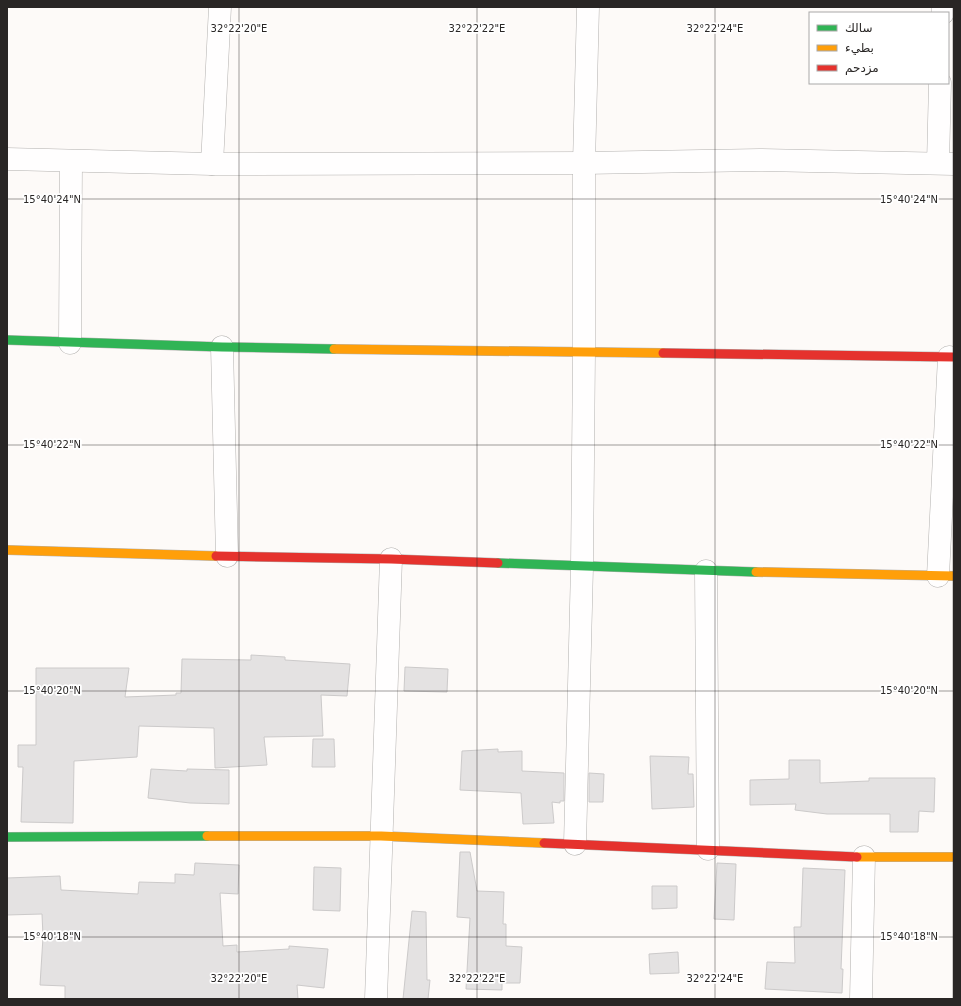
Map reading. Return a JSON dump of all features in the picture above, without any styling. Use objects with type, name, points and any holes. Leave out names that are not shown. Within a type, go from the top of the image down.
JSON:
[{"type":"street","points":[[212,164],[220,7]]},
{"type":"street","points":[[575,844],[582,567],[584,163],[588,7]]},
{"type":"street","points":[[7,159],[212,164],[584,163],[760,160],[946,164],[940,84]]},
{"type":"street","points":[[70,343],[71,161]]},
{"type":"street","points":[[7,340],[222,347],[952,357],[946,576],[778,573],[391,559],[7,550]]},
{"type":"street","points":[[222,347],[227,556]]},
{"type":"street","points":[[376,999],[391,559]]},
{"type":"street","points":[[706,570],[708,849]]},
{"type":"street","points":[[7,837],[381,836],[708,849],[864,857],[954,857]]},
{"type":"street","points":[[861,999],[864,857]]},
{"type":"building","points":[[251,655],[285,657],[285,660],[350,664],[347,696],[321,695],[323,736],[264,737],[267,765],[215,768],[214,728],[139,726],[137,757],[74,761],[73,823],[21,822],[23,767],[18,767],[18,745],[36,745],[36,668],[129,668],[125,697],[176,695],[176,693],[181,693],[182,659],[251,660]]},
{"type":"building","points":[[405,667],[448,669],[447,692],[404,691]]},
{"type":"building","points":[[313,739],[334,739],[335,767],[312,767]]},
{"type":"building","points":[[498,749],[498,752],[522,751],[522,771],[564,773],[564,801],[560,801],[560,803],[552,802],[554,823],[523,824],[521,793],[460,790],[462,751]]},
{"type":"building","points":[[650,756],[689,757],[688,774],[693,774],[694,807],[652,809]]},
{"type":"building","points":[[789,760],[820,760],[820,783],[869,781],[869,778],[935,778],[934,812],[919,811],[918,832],[890,832],[890,814],[827,814],[795,810],[796,804],[750,805],[750,780],[789,779]]},
{"type":"building","points":[[151,769],[187,771],[187,769],[229,770],[229,804],[190,803],[148,798]]},
{"type":"building","points":[[589,773],[604,774],[603,802],[589,802]]},
{"type":"building","points":[[460,852],[470,852],[477,891],[504,892],[503,924],[506,924],[506,946],[522,947],[520,983],[502,983],[502,990],[466,989],[470,918],[457,917]]},
{"type":"building","points":[[195,863],[239,865],[238,894],[220,893],[223,946],[237,945],[237,952],[289,949],[289,946],[328,949],[324,988],[297,985],[298,999],[65,999],[65,986],[40,985],[43,937],[42,914],[7,915],[7,878],[60,876],[61,890],[138,894],[139,882],[175,883],[175,874],[194,875]]},
{"type":"building","points":[[717,863],[736,864],[734,920],[714,919]]},
{"type":"building","points":[[314,867],[341,868],[340,911],[313,910]]},
{"type":"building","points":[[803,868],[845,870],[841,969],[843,969],[842,993],[765,989],[767,962],[795,963],[794,927],[801,927]]},
{"type":"building","points":[[652,886],[677,886],[677,908],[652,909]]},
{"type":"building","points":[[412,911],[426,912],[427,980],[430,980],[428,999],[403,999]]},
{"type":"building","points":[[678,952],[679,973],[650,974],[649,954]]},
{"type":"traffic: fast","points":[[7,340],[334,349]]},
{"type":"traffic: fast","points":[[498,563],[756,572]]},
{"type":"traffic: fast","points":[[7,837],[207,836]]},
{"type":"traffic: slow","points":[[334,349],[663,353]]},
{"type":"traffic: slow","points":[[7,550],[216,556]]},
{"type":"traffic: slow","points":[[756,572],[954,576]]},
{"type":"traffic: slow","points":[[207,836],[381,836],[544,843]]},
{"type":"traffic: slow","points":[[857,857],[954,857]]},
{"type":"traffic: jam","points":[[663,353],[954,357]]},
{"type":"traffic: jam","points":[[216,556],[391,559],[498,563]]},
{"type":"traffic: jam","points":[[544,843],[857,857]]}]
